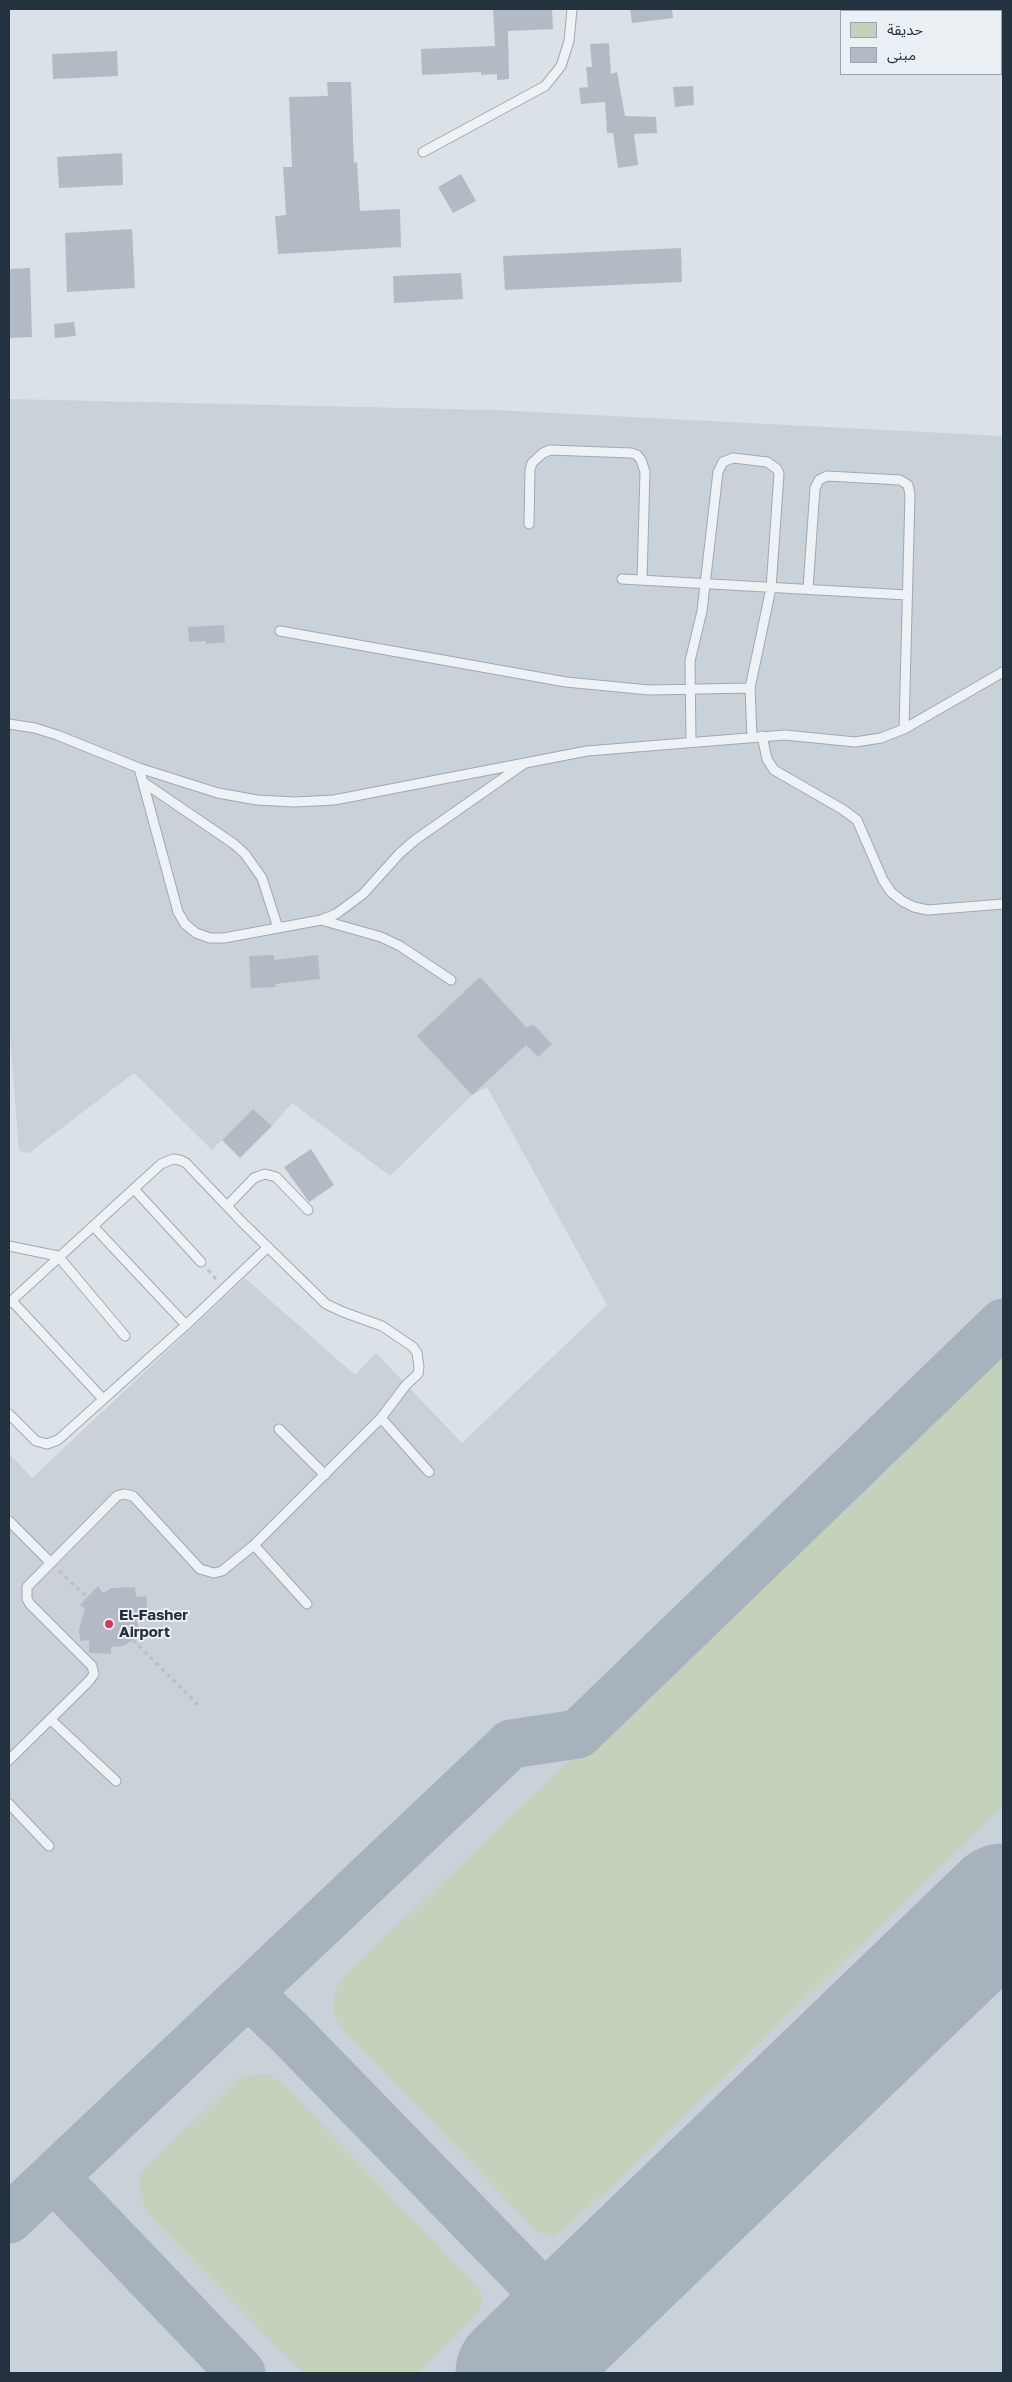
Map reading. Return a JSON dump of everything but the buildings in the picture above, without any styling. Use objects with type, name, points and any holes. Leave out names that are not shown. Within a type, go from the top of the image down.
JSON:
[{"type":"lane","points":[[423,152],[545,86],[561,66],[569,41],[572,9]]},
{"type":"lane","points":[[529,524],[530,470],[532,463],[543,453],[550,450],[630,453],[637,455],[642,460],[644,472],[642,580]]},
{"type":"lane","points":[[691,742],[692,648],[702,611],[718,472],[723,462],[734,458],[767,462],[777,469],[779,474],[771,588],[750,688],[752,737]]},
{"type":"lane","points":[[808,589],[815,488],[818,480],[827,476],[900,480],[908,485],[910,489],[904,729]]},
{"type":"lane","points":[[622,579],[907,595]]},
{"type":"lane","points":[[280,631],[566,682],[649,690],[750,688]]},
{"type":"lane","points":[[9,724],[35,728],[57,735],[139,768],[218,793],[256,800],[295,802],[334,800],[587,751],[762,736],[785,735],[855,742],[880,738],[904,729],[1003,672]]},
{"type":"lane","points":[[762,736],[767,759],[774,770],[842,809],[857,820],[884,880],[891,892],[902,901],[914,908],[928,910],[1003,904]]},
{"type":"lane","points":[[139,768],[178,912],[185,924],[196,933],[210,938],[224,938],[321,920],[350,905],[415,840],[529,761]]},
{"type":"lane","points":[[143,782],[234,844],[245,854],[262,878],[278,928]]},
{"type":"lane","points":[[321,920],[381,938],[400,946],[451,980]]},
{"type":"lane","points":[[9,1760],[89,1681],[94,1670],[27,1599],[27,1587],[116,1496],[124,1494],[133,1496],[200,1569],[207,1572],[222,1571],[254,1545],[381,1418],[406,1385],[418,1374],[417,1353],[413,1348],[382,1326],[326,1304],[227,1206],[186,1162],[174,1159],[161,1164],[58,1256],[10,1302],[103,1400]]},
{"type":"lane","points":[[227,1206],[254,1178],[265,1174],[276,1177],[308,1210]]},
{"type":"lane","points":[[134,1189],[201,1262]]},
{"type":"lane","points":[[93,1226],[186,1325]]},
{"type":"lane","points":[[9,1246],[58,1256],[125,1336]]},
{"type":"lane","points":[[9,1414],[36,1441],[47,1444],[58,1440],[186,1325],[268,1247]]},
{"type":"lane","points":[[381,1418],[429,1472]]},
{"type":"lane","points":[[279,1429],[325,1475]]},
{"type":"lane","points":[[9,1521],[51,1563]]},
{"type":"lane","points":[[254,1545],[307,1604]]},
{"type":"lane","points":[[50,1719],[116,1781]]},
{"type":"lane","points":[[9,1804],[49,1846]]},
{"type":"path","points":[[201,1262],[224,1288]]},
{"type":"path","points":[[51,1563],[86,1596]]},
{"type":"path","points":[[133,1640],[200,1707]]},
{"type":"shaded area","points":[[9,399],[495,410],[1003,436],[1003,2373],[9,2373],[9,1453],[32,1478],[245,1278],[355,1375],[376,1353],[462,1443],[607,1305],[487,1087],[472,1095],[390,1176],[292,1103],[272,1126],[253,1109],[212,1150],[134,1073],[29,1153],[19,1151],[9,1022]]},
{"type":"green space","points":[[1003,1340],[1003,1806],[610,2188],[561,2231],[553,2236],[539,2233],[338,2024],[333,2011],[334,1995],[339,1981],[582,1749],[581,1744],[738,1591]]},
{"type":"green space","points":[[269,2075],[281,2082],[475,2285],[482,2295],[483,2302],[480,2310],[417,2373],[303,2373],[151,2217],[142,2201],[139,2187],[140,2173],[238,2079],[248,2076]]},
{"type":"taxiway","points":[[9,2219],[511,1744],[578,1734],[1003,1323]]},
{"type":"taxiway","points":[[248,1993],[290,2033],[570,2321]]},
{"type":"taxiway","points":[[54,2177],[241,2373]]},
{"type":"runway","points":[[516,2373],[1003,1904]]},
{"type":"place","name":"El-Fasher Airport","points":[[109,1624]]}]
